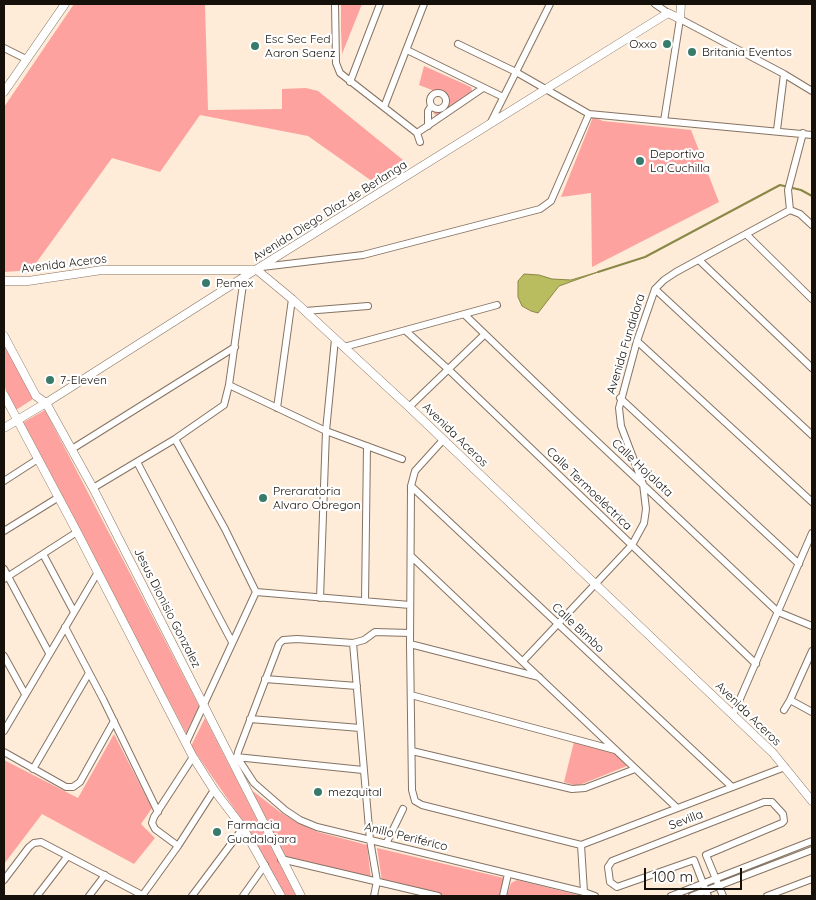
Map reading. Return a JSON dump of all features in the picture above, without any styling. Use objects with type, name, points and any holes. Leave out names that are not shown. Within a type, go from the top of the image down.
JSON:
[{"type":"street","points":[[4,92],[66,4]]},
{"type":"street","points":[[335,4],[336,64],[340,73],[417,133],[420,142]]},
{"type":"street","points":[[350,82],[380,4]]},
{"type":"street","points":[[384,107],[424,4]]},
{"type":"street","points":[[491,122],[550,4]]},
{"type":"street","points":[[655,4],[668,13],[784,74],[812,91]]},
{"type":"street","points":[[664,121],[681,4]]},
{"type":"street","name":"Avenida Diego Díaz de Berlanga","points":[[4,428],[46,404],[244,277],[668,13]]},
{"type":"street","points":[[458,44],[516,72],[589,114],[705,126],[812,134]]},
{"type":"street","points":[[4,48],[26,59]]},
{"type":"street","points":[[407,50],[503,97]]},
{"type":"street","points":[[777,130],[784,74]]},
{"type":"street","points":[[417,133],[483,88]]},
{"type":"street","points":[[428,126],[427,116],[432,106]]},
{"type":"street","points":[[260,268],[371,253],[546,206],[551,201],[589,114]]},
{"type":"street","points":[[803,133],[789,187],[790,210],[800,214],[812,225]]},
{"type":"street","name":"Avenida Fundidora","points":[[523,661],[632,545],[644,522],[646,509],[643,484],[621,426],[618,408],[655,289],[664,280],[790,210]]},
{"type":"street","points":[[746,234],[812,298]]},
{"type":"street","points":[[700,260],[812,368]]},
{"type":"street","name":"Avenida Aceros","points":[[4,280],[28,281],[102,270],[260,268],[733,715],[785,767],[812,801]]},
{"type":"street","points":[[93,488],[175,439],[224,405],[235,347],[244,277]]},
{"type":"street","points":[[655,289],[812,435]]},
{"type":"street","points":[[277,408],[292,299]]},
{"type":"street","points":[[344,347],[497,305]]},
{"type":"street","points":[[305,311],[368,306]]},
{"type":"street","name":"Calle Hojalata","points":[[465,315],[778,612],[812,626]]},
{"type":"street","name":"Calle Termoeléctrica","points":[[406,331],[756,664]]},
{"type":"street","points":[[409,408],[485,334]]},
{"type":"street","name":"Jesus Dionisio Gonzalez","points":[[4,336],[36,396],[46,404],[93,488],[204,705],[234,757],[301,896]]},
{"type":"street","points":[[320,598],[326,431],[335,339]]},
{"type":"street","points":[[637,342],[812,502]]},
{"type":"street","points":[[72,449],[235,347]]},
{"type":"street","points":[[229,385],[326,431],[402,459]]},
{"type":"street","points":[[4,395],[59,497],[193,757],[214,790],[243,828],[281,896]]},
{"type":"street","points":[[620,398],[799,564]]},
{"type":"street","points":[[175,439],[225,529],[256,592]]},
{"type":"street","points":[[443,440],[415,470],[411,486],[410,644],[413,798],[415,801],[422,805],[582,845],[731,786],[785,767]]},
{"type":"street","points":[[365,601],[367,446]]},
{"type":"street","points":[[4,481],[38,459]]},
{"type":"street","points":[[137,462],[232,642]]},
{"type":"street","name":"Calle Bimbo","points":[[411,486],[731,786]]},
{"type":"street","points":[[4,531],[59,497]]},
{"type":"street","points":[[6,578],[77,532]]},
{"type":"street","points":[[733,715],[812,533]]},
{"type":"street","points":[[43,554],[74,612]]},
{"type":"street","points":[[411,556],[677,808]]},
{"type":"street","points":[[4,569],[6,578],[49,653]]},
{"type":"street","points":[[4,731],[98,572]]},
{"type":"street","points":[[256,592],[410,605]]},
{"type":"street","points":[[186,743],[256,592]]},
{"type":"street","points":[[65,626],[158,812]]},
{"type":"street","points":[[363,770],[234,757],[276,650],[283,640],[297,639],[353,643],[364,640],[375,632],[410,633]]},
{"type":"street","points":[[353,643],[370,840],[377,881],[374,896]]},
{"type":"street","points":[[410,644],[540,678]]},
{"type":"street","points":[[784,710],[812,651]]},
{"type":"street","points":[[4,656],[7,669],[25,694]]},
{"type":"street","points":[[33,769],[89,673]]},
{"type":"street","points":[[266,679],[357,686]]},
{"type":"street","points":[[411,695],[616,750]]},
{"type":"street","points":[[790,700],[812,712]]},
{"type":"street","points":[[250,719],[360,728]]},
{"type":"street","points":[[4,752],[66,787],[73,787],[80,782],[114,721]]},
{"type":"street","points":[[412,751],[572,789],[585,788],[635,769]]},
{"type":"street","points":[[178,846],[155,829],[153,820],[193,757]]},
{"type":"street","name":"Anillo Periférico","points":[[234,757],[254,783],[273,801],[300,820],[370,840],[595,896]]},
{"type":"street","points":[[4,880],[24,852],[34,843],[45,843],[143,896],[214,790]]},
{"type":"street","name":"Sevilla","points":[[706,890],[694,860],[617,887],[610,882],[608,867],[612,861],[764,802],[772,802],[783,814],[784,821],[782,823],[706,855],[717,883]]},
{"type":"street","points":[[386,844],[403,809]]},
{"type":"street","points":[[192,896],[243,828]]},
{"type":"street","points":[[692,896],[812,841]]},
{"type":"street","points":[[582,845],[584,892]]},
{"type":"street","points":[[799,846],[802,854]]},
{"type":"street","points":[[717,883],[812,850]]},
{"type":"street","points":[[37,896],[68,857]]},
{"type":"street","points":[[282,858],[377,881],[420,894],[438,896]]},
{"type":"street","points":[[243,896],[265,865]]},
{"type":"street","points":[[503,896],[508,874]]},
{"type":"street","points":[[89,896],[105,875]]},
{"type":"street","points":[[767,896],[812,879]]},
{"type":"street","points":[[717,883],[723,896]]},
{"type":"street","points":[[671,896],[706,890]]},
{"type":"shaded area","points":[[74,4],[205,4],[208,110],[282,109],[282,89],[306,88],[318,91],[408,164],[376,184],[308,136],[200,115],[160,172],[112,158],[31,270],[4,272],[4,107]]},
{"type":"shaded area","points":[[341,4],[362,4],[342,54],[341,30]]},
{"type":"shaded area","points":[[424,66],[471,87],[471,94],[438,116],[434,114],[434,109],[445,107],[447,97],[439,91],[432,92],[432,90],[419,85]]},
{"type":"shaded area","name":"Deportivo La Cuchilla","points":[[593,117],[603,121],[691,130],[719,202],[592,267],[591,193],[561,197]]},
{"type":"shaded area","points":[[598,272],[559,286],[538,313],[522,306],[518,297],[518,281],[524,274],[571,280]]},
{"type":"shaded area","points":[[4,344],[33,399],[16,410],[4,386]]},
{"type":"shaded area","points":[[45,410],[199,706],[186,733],[22,423]]},
{"type":"shaded area","points":[[205,718],[296,896],[284,896],[249,830],[191,746]]},
{"type":"shaded area","points":[[114,734],[152,808],[141,824],[155,838],[134,864],[42,814],[4,864],[4,760],[78,798]]},
{"type":"shaded area","points":[[574,742],[613,752],[627,766],[577,786],[564,782]]},
{"type":"shaded area","points":[[250,789],[298,823],[318,832],[367,845],[371,879],[286,858]]},
{"type":"shaded area","points":[[377,848],[504,878],[500,896],[446,896],[382,881]]},
{"type":"shaded area","points":[[517,880],[582,896],[507,896],[511,883]]},
{"type":"waterway","points":[[598,272],[645,257],[780,185],[801,190],[812,196]]},
{"type":"place","name":"Oxxo","points":[[667,44]]},
{"type":"place","name":"Esc Sec Fed Aaron Saenz","points":[[255,46]]},
{"type":"place","name":"Britania Eventos","points":[[692,52]]},
{"type":"place","name":"Deportivo La Cuchilla","points":[[640,161]]},
{"type":"place","name":"Pemex","points":[[206,283]]},
{"type":"place","name":"7-Eleven","points":[[50,380]]},
{"type":"place","name":"Preraratoria Alvaro Obregon","points":[[263,498]]},
{"type":"place","name":"mezquital","points":[[318,792]]},
{"type":"place","name":"Farmacia Guadalajara","points":[[217,832]]}]
